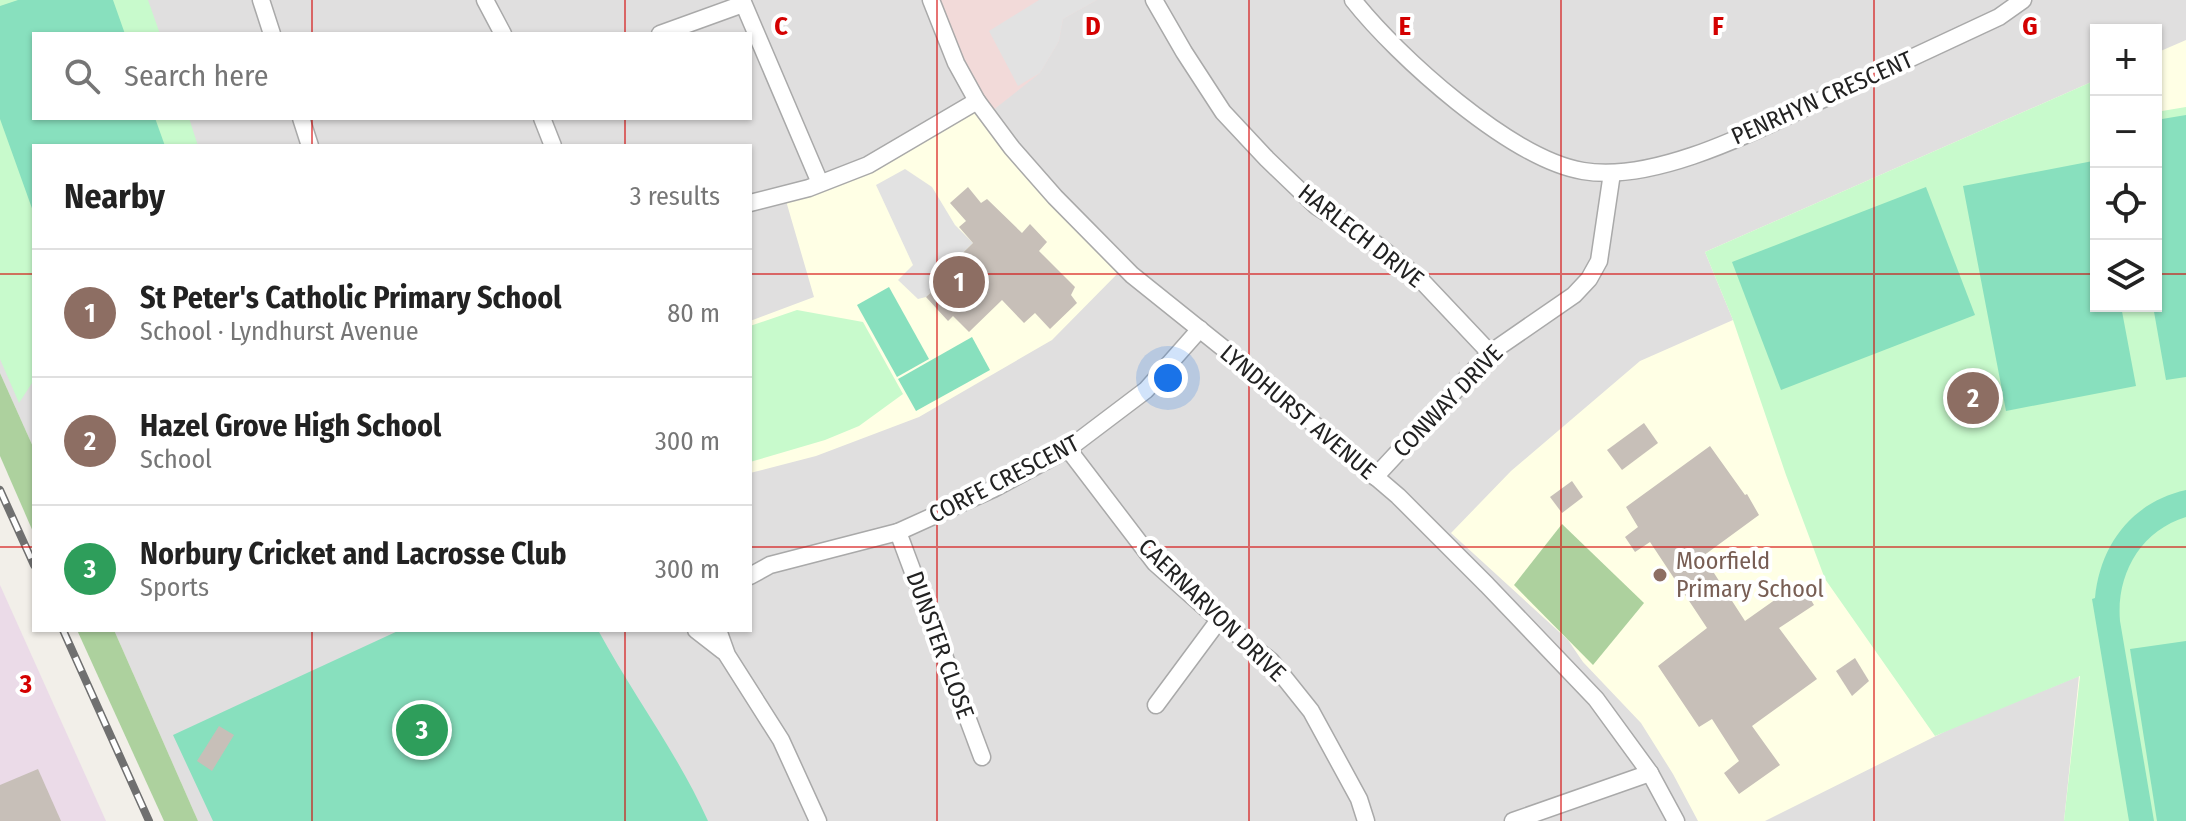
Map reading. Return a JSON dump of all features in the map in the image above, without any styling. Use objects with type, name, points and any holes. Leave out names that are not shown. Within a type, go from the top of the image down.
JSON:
[{"type":"street","points":[[261,0],[271,32]]},
{"type":"street","points":[[485,0],[502,32]]},
{"type":"street","name":"LYNDHURST AVENUE","points":[[931,0],[956,63],[977,101],[1012,148],[1132,275],[1375,477],[1487,585],[1596,699],[1650,773],[1676,821]]},
{"type":"street","name":"HARLECH DRIVE","points":[[1154,0],[1223,112],[1267,159],[1316,206],[1376,244],[1421,280],[1490,353]]},
{"type":"street","name":"PENRHYN CRESCENT","points":[[1353,0],[1377,30],[1411,63],[1500,134],[1536,154],[1580,171],[1612,173],[1677,160],[1746,134],[1999,17],[2023,0]]},
{"type":"street","points":[[665,32],[742,2],[820,183]]},
{"type":"street","points":[[752,202],[868,165],[977,101]]},
{"type":"street","points":[[302,120],[309,144]]},
{"type":"street","points":[[543,120],[552,144]]},
{"type":"street","name":"CONWAY DRIVE","points":[[1375,477],[1490,353],[1574,295],[1589,279],[1599,261],[1612,173]]},
{"type":"street","name":"CORFE CRESCENT","points":[[752,572],[898,532],[993,489],[1068,449],[1146,390],[1200,329]]},
{"type":"street","name":"CAERNARVON DRIVE","points":[[1068,449],[1155,563],[1271,661],[1311,711],[1359,799],[1366,821]]},
{"type":"street","name":"DUNSTER CLOSE","points":[[898,532],[982,757]]},
{"type":"street","points":[[1156,705],[1219,620]]},
{"type":"street","points":[[699,632],[727,655],[781,740],[818,821]]},
{"type":"street","points":[[719,632],[727,655]]},
{"type":"street","points":[[1513,821],[1650,773]]},
{"type":"shaded area","points":[[0,0],[2186,0],[2186,821],[198,821],[115,632],[752,632],[752,144],[32,144],[32,445],[0,373]]},
{"type":"shaded area","points":[[931,0],[1097,0],[1063,19],[1059,41],[1040,73],[987,115]]},
{"type":"shaded area","points":[[1039,0],[1097,0],[1063,19],[1059,41],[1040,73],[1018,86],[989,31]]},
{"type":"shaded area","points":[[2186,40],[2186,821],[2064,821],[2079,676],[1954,727],[1765,821],[1698,821],[1641,723],[1583,662],[1568,640],[1451,533],[1511,471],[1640,361],[1733,320],[1705,252],[2090,83],[2090,312],[2162,312],[2162,50]]},
{"type":"shaded area","points":[[977,101],[1124,267],[1052,340],[919,417],[816,456],[752,472],[752,320],[814,297],[784,194],[809,188]]},
{"type":"shaded area","points":[[905,169],[932,187],[955,225],[973,243],[941,273],[945,280],[926,297],[918,299],[898,280],[913,265],[876,185]]},
{"type":"shaded area","points":[[0,585],[106,821],[0,821]]},
{"type":"green space","points":[[0,0],[148,0],[159,32],[32,32],[32,120],[190,120],[197,144],[32,144],[32,383],[19,403],[0,359]]},
{"type":"green space","points":[[18,0],[113,0],[124,32],[32,32],[32,120],[156,120],[164,144],[32,144],[32,208],[0,119],[0,6]]},
{"type":"green space","points":[[2090,83],[2090,312],[2162,312],[2162,111],[2186,107],[2186,821],[2064,821],[2080,676],[1935,736],[1825,579],[1733,320],[1705,252]]},
{"type":"green space","points":[[2186,115],[2186,377],[2166,380],[2154,312],[2162,312],[2162,119]]},
{"type":"green space","points":[[2090,162],[2090,312],[2122,312],[2136,386],[2006,411],[1963,186]]},
{"type":"green space","points":[[1926,187],[1975,315],[1781,390],[1732,262]]},
{"type":"green space","points":[[889,287],[929,359],[897,377],[857,305]]},
{"type":"green space","points":[[797,310],[863,322],[903,394],[859,426],[825,440],[752,461],[752,325]]},
{"type":"green space","points":[[972,337],[990,370],[916,411],[898,379]]},
{"type":"green space","points":[[0,373],[32,445],[32,529],[0,456]]},
{"type":"green space","points":[[2186,490],[2186,517],[2156,533],[2144,544],[2134,557],[2122,587],[2120,621],[2154,821],[2129,821],[2092,599],[2095,598],[2104,560],[2122,529],[2150,504]]},
{"type":"green space","points":[[1562,524],[1644,603],[1593,665],[1514,585]]},
{"type":"green space","points":[[78,632],[115,632],[198,821],[164,821]]},
{"type":"green space","points":[[396,632],[599,632],[683,772],[708,821],[213,821],[173,735]]},
{"type":"green space","points":[[2186,641],[2186,821],[2157,821],[2130,649]]},
{"type":"building","points":[[968,187],[981,203],[987,199],[1022,233],[1030,224],[1047,242],[1039,251],[1075,287],[1071,295],[1077,303],[1050,329],[1035,313],[1024,323],[1002,300],[969,332],[953,316],[948,321],[926,297],[945,280],[941,274],[973,243],[959,227],[966,221],[950,203]]},
{"type":"building","points":[[1644,423],[1658,443],[1622,470],[1607,450]]},
{"type":"building","points":[[1710,446],[1759,515],[1703,556],[1745,621],[1800,582],[1814,605],[1779,628],[1817,679],[1752,726],[1780,765],[1739,794],[1724,773],[1739,761],[1712,719],[1699,727],[1658,666],[1707,628],[1650,542],[1635,552],[1625,537],[1638,527],[1626,507]]},
{"type":"building","points":[[1572,481],[1583,497],[1562,513],[1550,497]]},
{"type":"building","points":[[1855,658],[1869,681],[1852,696],[1836,671]]},
{"type":"building","points":[[219,726],[234,735],[212,771],[197,761]]},
{"type":"building","points":[[38,769],[61,821],[0,821],[0,785]]},
{"type":"railway","points":[[0,490],[32,561]]},
{"type":"railway","points":[[64,632],[149,821]]},
{"type":"place","name":"St Peter's Catholic Primary School","points":[[959,282]]},
{"type":"place","name":"Hazel Grove High School","points":[[1973,398]]},
{"type":"place","name":"Moorfield Primary School","points":[[1660,575]]},
{"type":"place","name":"Norbury Cricket and Lacrosse Club","points":[[422,730]]}]
